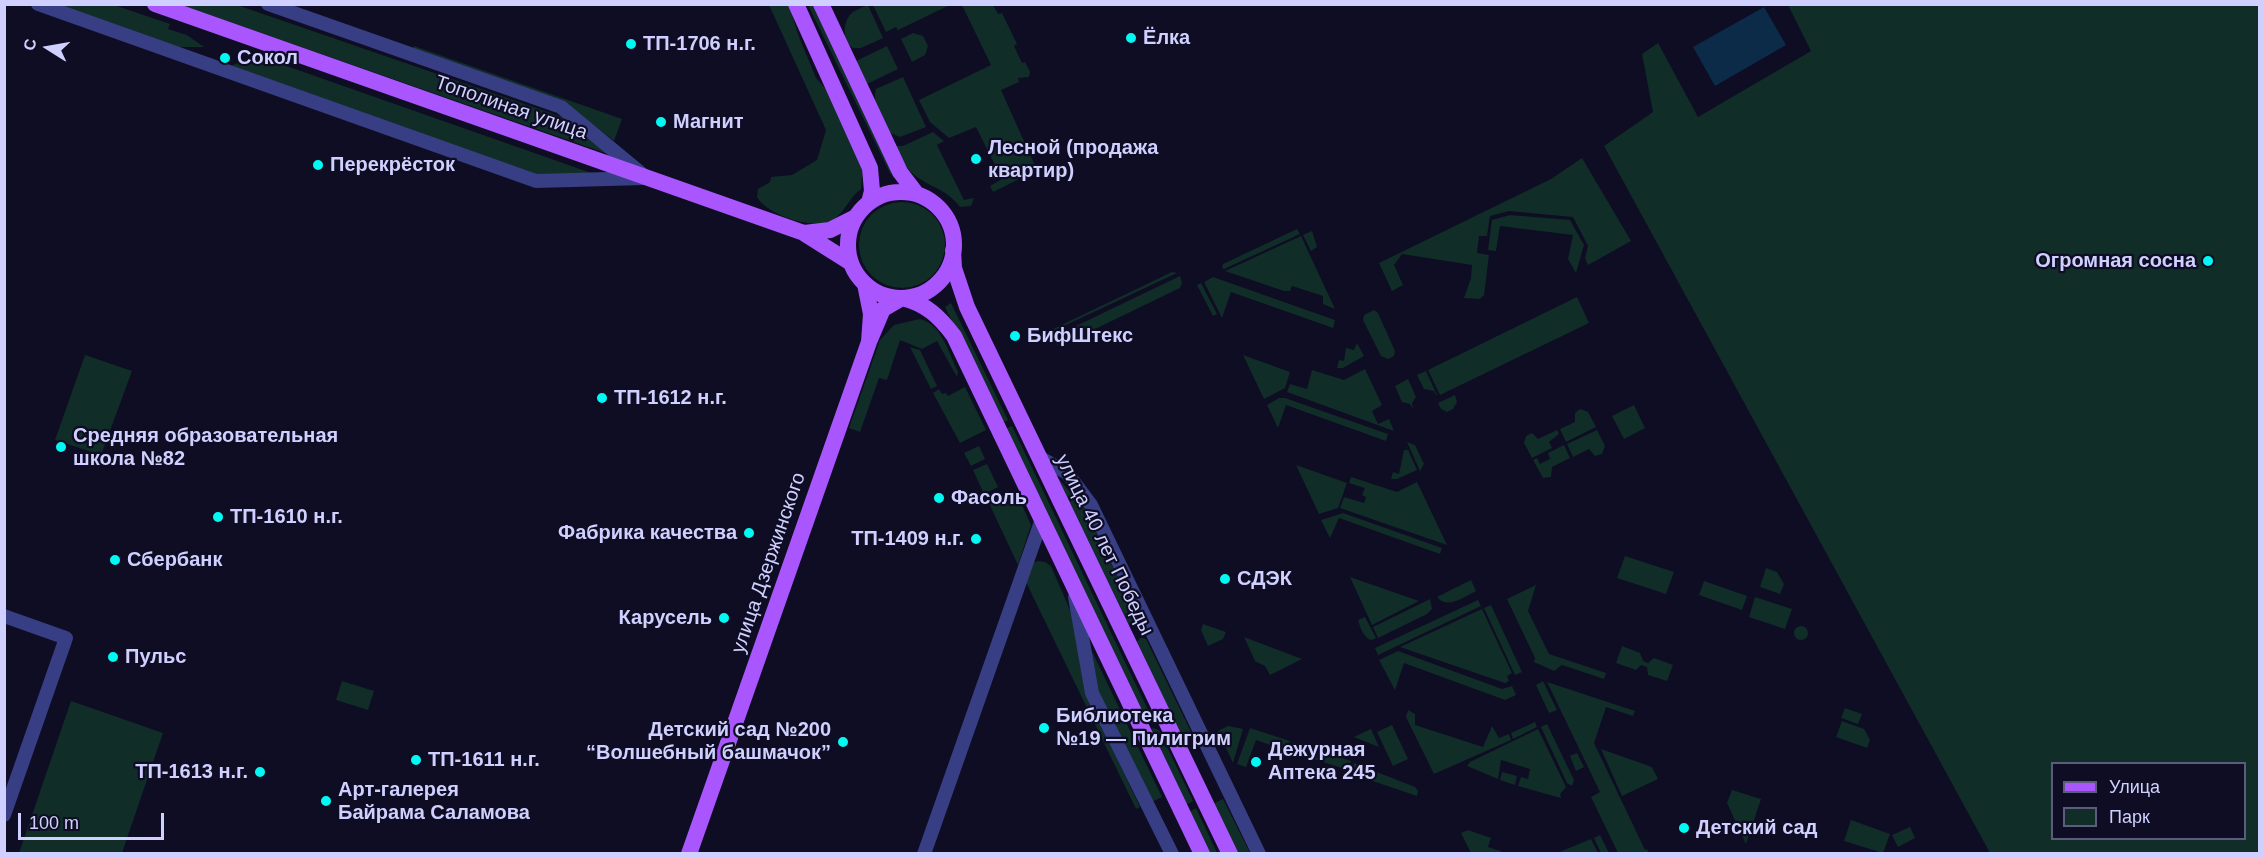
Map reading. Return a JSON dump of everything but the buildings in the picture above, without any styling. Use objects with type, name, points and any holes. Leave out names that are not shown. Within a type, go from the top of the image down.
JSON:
[{"type":"main road","name":"Тополиная улица","points":[[154,4],[804,233],[818,234],[843,226],[854,219]]},
{"type":"main road","points":[[796,4],[870,168],[872,191],[869,203]]},
{"type":"main road","points":[[821,4],[900,172],[916,193],[932,202],[945,215],[951,228],[953,250],[946,273],[937,284],[915,296],[902,298],[883,309],[869,342]]},
{"type":"main road","points":[[851,263],[849,236],[854,219],[869,203],[892,192],[916,193]]},
{"type":"main road","points":[[804,233],[851,263],[865,284],[877,292],[916,301],[932,310],[954,336],[1202,854]]},
{"type":"main road","name":"улица 40 лет Победы","points":[[953,250],[954,268],[967,307],[1230,854]]},
{"type":"main road","name":"улица Дзержинского","points":[[689,854],[869,342],[871,314],[865,284]]},
{"type":"main road","points":[[1142,728],[1163,716]]},
{"type":"street","points":[[38,4],[536,181],[646,178]]},
{"type":"street","points":[[268,4],[561,106],[646,178]]},
{"type":"street","points":[[1039,457],[1067,473],[1091,506],[1259,854]]},
{"type":"street","points":[[924,854],[1042,519]]},
{"type":"street","points":[[1071,580],[1092,693],[1172,854]]},
{"type":"street","points":[[4,616],[66,638],[4,815]]},
{"type":"green space","points":[[53,5],[114,5],[170,24],[168,29],[187,35],[204,47],[172,47]]},
{"type":"green space","points":[[181,5],[237,5],[568,119],[611,155]]},
{"type":"green space","points":[[769,5],[789,5],[816,78],[834,98],[863,162],[861,189],[837,217],[825,223],[803,222],[780,215],[762,204],[757,197],[758,189],[770,182],[771,177],[792,175],[817,160],[826,130]]},
{"type":"green space","points":[[808,5],[813,5],[892,172],[891,175]]},
{"type":"green space","points":[[868,5],[883,38],[861,48],[853,48],[845,36],[845,25],[853,12]]},
{"type":"green space","points":[[873,5],[950,5],[898,30],[896,27],[886,32]]},
{"type":"green space","points":[[962,5],[993,5],[998,14],[1002,13],[1017,44],[1014,46],[1022,63],[1025,62],[1030,72],[1029,77],[1018,78],[1019,82],[1001,90],[1037,170],[993,192],[990,186],[1002,179],[976,127],[949,138],[930,122],[919,100],[991,65]]},
{"type":"green space","points":[[1788,5],[2259,5],[2259,853],[1990,853],[1604,146],[1653,112],[1642,54],[1658,43],[1698,117],[1811,51]]},
{"type":"green space","points":[[913,33],[923,36],[928,46],[925,55],[912,62],[901,39]]},
{"type":"green space","points":[[414,46],[622,119],[614,141],[573,109],[413,50]]},
{"type":"green space","points":[[887,46],[898,69],[867,84],[856,61]]},
{"type":"green space","points":[[258,56],[597,175],[540,178],[227,67]]},
{"type":"green space","points":[[903,77],[926,127],[900,137],[890,133],[879,111],[875,94],[876,89]]},
{"type":"green space","points":[[933,132],[944,141],[937,145],[964,200],[974,198],[971,206],[960,207],[945,193],[913,174],[902,159],[896,146],[903,146]]},
{"type":"green space","points":[[1582,158],[1631,241],[1588,265],[1585,258],[1588,246],[1573,217],[1509,211],[1490,216],[1487,236],[1479,236],[1477,253],[1489,255],[1484,295],[1480,299],[1464,298],[1471,278],[1472,265],[1402,254],[1394,265],[1403,285],[1392,291],[1379,263],[1551,179]]},
{"type":"green space","points":[[894,202],[910,202],[933,214],[942,228],[945,245],[942,262],[933,276],[910,288],[894,288],[878,281],[866,269],[859,253],[859,237],[866,221],[878,209]]},
{"type":"green space","points":[[1510,215],[1570,220],[1584,245],[1576,273],[1568,259],[1573,235],[1500,226],[1496,251],[1488,250],[1492,220]]},
{"type":"green space","points":[[1297,229],[1300,234],[1222,268],[1223,264]]},
{"type":"green space","points":[[1312,231],[1317,247],[1311,251],[1303,235]]},
{"type":"green space","points":[[1301,236],[1335,309],[1323,304],[1323,296],[1292,286],[1290,291],[1284,291],[1225,271]]},
{"type":"green space","points":[[1172,272],[1177,273],[1051,332],[1051,330]]},
{"type":"green space","points":[[1180,276],[1182,283],[1180,288],[1068,342],[1057,345],[1053,337]]},
{"type":"green space","points":[[1213,277],[1335,320],[1333,328],[1231,292],[1222,318],[1204,282]]},
{"type":"green space","points":[[1201,283],[1217,314],[1213,316],[1197,285]]},
{"type":"green space","points":[[1577,297],[1589,323],[1440,395],[1428,370]]},
{"type":"green space","points":[[951,303],[1008,420],[1002,423],[945,307]]},
{"type":"green space","points":[[1374,310],[1378,313],[1395,351],[1394,356],[1388,359],[1381,356],[1363,320],[1364,315]]},
{"type":"green space","points":[[920,319],[928,322],[939,333],[958,372],[957,377],[937,341],[922,349],[900,340],[887,380],[879,378],[860,432],[849,428],[880,340],[894,325]]},
{"type":"green space","points":[[1357,343],[1364,356],[1343,368],[1337,368],[1339,360],[1344,361],[1346,348],[1354,350]]},
{"type":"green space","points":[[910,347],[920,350],[937,386],[931,389]]},
{"type":"green space","points":[[85,355],[132,371],[101,455],[55,440]]},
{"type":"green space","points":[[1243,355],[1290,372],[1285,388],[1264,399]]},
{"type":"green space","points":[[1365,369],[1382,405],[1372,411],[1378,424],[1389,419],[1394,431],[1287,392],[1290,384],[1307,389],[1312,370],[1344,380]]},
{"type":"green space","points":[[1426,371],[1437,395],[1434,391],[1424,389],[1417,375]]},
{"type":"green space","points":[[1408,379],[1416,397],[1412,403],[1413,409],[1410,404],[1402,402],[1395,386]]},
{"type":"green space","points":[[965,387],[986,430],[960,443],[933,393],[939,389],[942,394],[946,393],[948,396]]},
{"type":"green space","points":[[1455,395],[1457,402],[1453,409],[1447,412],[1441,409],[1438,403]]},
{"type":"green space","points":[[1279,398],[1285,398],[1388,434],[1386,441],[1286,405],[1278,428],[1267,405]]},
{"type":"green space","points":[[1634,405],[1645,428],[1624,439],[1612,416]]},
{"type":"green space","points":[[1580,409],[1588,412],[1596,427],[1566,442],[1560,429],[1575,422],[1575,413]]},
{"type":"green space","points":[[1012,426],[1149,712],[1148,717],[1143,716],[1005,429]]},
{"type":"green space","points":[[1557,430],[1559,434],[1549,442],[1552,448],[1532,458],[1524,443],[1526,436],[1532,433],[1538,439]]},
{"type":"green space","points":[[1597,430],[1605,446],[1602,454],[1595,456],[1589,449],[1573,457],[1567,444]]},
{"type":"green space","points":[[1407,442],[1415,445],[1424,464],[1420,471]]},
{"type":"green space","points":[[1564,445],[1570,458],[1552,467],[1551,477],[1543,478],[1533,460],[1537,458],[1540,464],[1550,459],[1548,453]]},
{"type":"green space","points":[[979,446],[985,459],[971,466],[964,453]]},
{"type":"green space","points":[[1404,450],[1408,450],[1417,470],[1397,479],[1391,479],[1393,472],[1399,474]]},
{"type":"green space","points":[[987,464],[998,487],[984,494],[973,470]]},
{"type":"green space","points":[[1296,465],[1347,483],[1338,508],[1319,514]]},
{"type":"green space","points":[[1351,477],[1397,492],[1417,482],[1447,545],[1340,508],[1344,497],[1364,503],[1366,497],[1362,495],[1365,488],[1349,483]]},
{"type":"green space","points":[[1058,478],[1085,509],[1138,620],[1136,625],[1129,625]]},
{"type":"green space","points":[[1000,491],[1005,502],[1018,496],[1031,525],[1018,565],[986,497]]},
{"type":"green space","points":[[1343,513],[1442,548],[1440,554],[1339,518],[1330,538],[1321,520]]},
{"type":"green space","points":[[1625,556],[1674,572],[1666,594],[1617,578]]},
{"type":"green space","points":[[1038,561],[1051,566],[1073,617],[1086,694],[1140,807],[1136,809],[1024,578],[1033,563]]},
{"type":"green space","points":[[1766,568],[1777,572],[1784,584],[1780,594],[1760,587]]},
{"type":"green space","points":[[1350,577],[1419,601],[1372,625]]},
{"type":"green space","points":[[1471,580],[1476,591],[1461,599],[1446,602],[1437,597]]},
{"type":"green space","points":[[1704,581],[1747,596],[1742,610],[1699,595]]},
{"type":"green space","points":[[1536,585],[1528,611],[1549,654],[1606,673],[1604,679],[1562,665],[1554,671],[1534,662],[1535,658],[1507,599]]},
{"type":"green space","points":[[1755,597],[1792,609],[1785,629],[1749,617]]},
{"type":"green space","points":[[1430,599],[1432,609],[1427,614],[1378,638],[1373,627]]},
{"type":"green space","points":[[1478,600],[1481,606],[1378,655],[1375,648]]},
{"type":"green space","points":[[1491,605],[1522,672],[1515,675],[1484,608]]},
{"type":"green space","points":[[1482,609],[1512,673],[1507,676],[1509,681],[1505,683],[1400,647]]},
{"type":"green space","points":[[1365,617],[1376,638],[1372,640],[1365,635],[1358,620]]},
{"type":"green space","points":[[1203,624],[1226,632],[1223,639],[1208,646],[1201,630]]},
{"type":"green space","points":[[1798,626],[1804,626],[1808,633],[1804,640],[1798,640],[1794,636],[1794,630]]},
{"type":"green space","points":[[1141,637],[1146,639],[1193,736],[1184,741],[1137,642]]},
{"type":"green space","points":[[1244,637],[1302,659],[1270,675],[1265,666],[1255,661]]},
{"type":"green space","points":[[1087,641],[1162,797],[1150,803],[1096,691]]},
{"type":"green space","points":[[1622,646],[1640,653],[1643,661],[1648,663],[1654,658],[1673,665],[1667,681],[1648,675],[1647,667],[1641,665],[1636,670],[1616,663]]},
{"type":"green space","points":[[1398,651],[1502,689],[1512,686],[1516,695],[1505,700],[1404,663],[1395,690],[1379,660]]},
{"type":"green space","points":[[342,681],[374,691],[368,710],[336,700]]},
{"type":"green space","points":[[1543,681],[1557,710],[1549,713],[1536,685]]},
{"type":"green space","points":[[1547,682],[1635,711],[1633,716],[1606,707],[1594,743],[1645,850],[1647,849],[1649,853],[1618,853],[1591,797],[1600,792]]},
{"type":"green space","points":[[71,701],[163,733],[122,853],[19,853]]},
{"type":"green space","points":[[1845,708],[1862,714],[1858,724],[1841,718]]},
{"type":"green space","points":[[1408,710],[1415,714],[1415,725],[1483,747],[1492,726],[1499,738],[1509,734],[1511,740],[1434,774],[1406,717]]},
{"type":"green space","points":[[1842,721],[1864,729],[1870,740],[1867,748],[1836,737]]},
{"type":"green space","points":[[1535,722],[1537,727],[1513,739],[1511,733]]},
{"type":"green space","points":[[1547,724],[1574,780],[1572,786],[1567,783],[1541,727]]},
{"type":"green space","points":[[1392,725],[1408,759],[1393,766],[1377,732]]},
{"type":"green space","points":[[1228,726],[1243,729],[1233,763],[1218,731]]},
{"type":"green space","points":[[1153,728],[1159,730],[1193,801],[1186,805],[1151,731]]},
{"type":"green space","points":[[1250,728],[1290,741],[1285,750],[1256,740],[1246,767],[1237,764]]},
{"type":"green space","points":[[1371,729],[1379,747],[1354,737]]},
{"type":"green space","points":[[1538,729],[1566,787],[1560,794],[1561,798],[1518,786],[1521,777],[1528,779],[1530,769],[1501,760],[1498,779],[1467,766],[1470,762]]},
{"type":"green space","points":[[1293,742],[1351,761],[1348,770],[1291,752]]},
{"type":"green space","points":[[1601,749],[1652,767],[1658,779],[1622,796]]},
{"type":"green space","points":[[1577,753],[1584,767],[1576,771],[1570,756]]},
{"type":"green space","points":[[1354,763],[1415,787],[1418,791],[1417,796],[1358,776],[1359,774],[1351,771]]},
{"type":"green space","points":[[1502,772],[1517,776],[1515,785],[1500,780]]},
{"type":"green space","points":[[1732,790],[1761,799],[1746,844],[1727,803]]},
{"type":"green space","points":[[1223,799],[1250,853],[1237,853],[1213,804]]},
{"type":"green space","points":[[1196,808],[1217,853],[1209,853],[1189,812]]},
{"type":"green space","points":[[1851,820],[1890,834],[1883,853],[1844,841]]},
{"type":"green space","points":[[1910,827],[1915,838],[1898,847],[1892,835]]},
{"type":"green space","points":[[1468,830],[1491,838],[1488,847],[1506,853],[1471,853],[1461,833]]},
{"type":"green space","points":[[1600,835],[1609,853],[1601,853],[1594,838]]},
{"type":"green space","points":[[1591,839],[1598,853],[1557,853]]},
{"type":"water","points":[[1764,7],[1786,45],[1715,86],[1693,47]]},
{"type":"place","name":"Ёлка","points":[[1131,38]]},
{"type":"place","name":"ТП-1706 н.г.","points":[[631,44]]},
{"type":"place","name":"Сокол","points":[[225,58]]},
{"type":"place","name":"Магнит","points":[[661,122]]},
{"type":"place","name":"Лесной (продажа квартир)","points":[[976,159]]},
{"type":"place","name":"Перекрёсток","points":[[318,165]]},
{"type":"place","name":"Огромная сосна","points":[[2208,261]]},
{"type":"place","name":"БифШтекс","points":[[1015,336]]},
{"type":"place","name":"ТП-1612 н.г.","points":[[602,398]]},
{"type":"place","name":"Средняя образовательная школа №82","points":[[61,447]]},
{"type":"place","name":"Фасоль","points":[[939,498]]},
{"type":"place","name":"ТП-1610 н.г.","points":[[218,517]]},
{"type":"place","name":"Фабрика качества","points":[[749,533]]},
{"type":"place","name":"ТП-1409 н.г.","points":[[976,539]]},
{"type":"place","name":"Сбербанк","points":[[115,560]]},
{"type":"place","name":"СДЭК","points":[[1225,579]]},
{"type":"place","name":"Карусель","points":[[724,618]]},
{"type":"place","name":"Пульс","points":[[113,657]]},
{"type":"place","name":"Библиотека №19 — Пилигрим","points":[[1044,728]]},
{"type":"place","name":"Детский сад №200 “Волшебный башмачок”","points":[[843,742]]},
{"type":"place","name":"ТП-1611 н.г.","points":[[416,760]]},
{"type":"place","name":"Дежурная Аптека 245","points":[[1256,762]]},
{"type":"place","name":"ТП-1613 н.г.","points":[[260,772]]},
{"type":"place","name":"Арт-галерея Байрама Саламова","points":[[326,801]]},
{"type":"place","name":"Детский сад","points":[[1684,828]]}]
